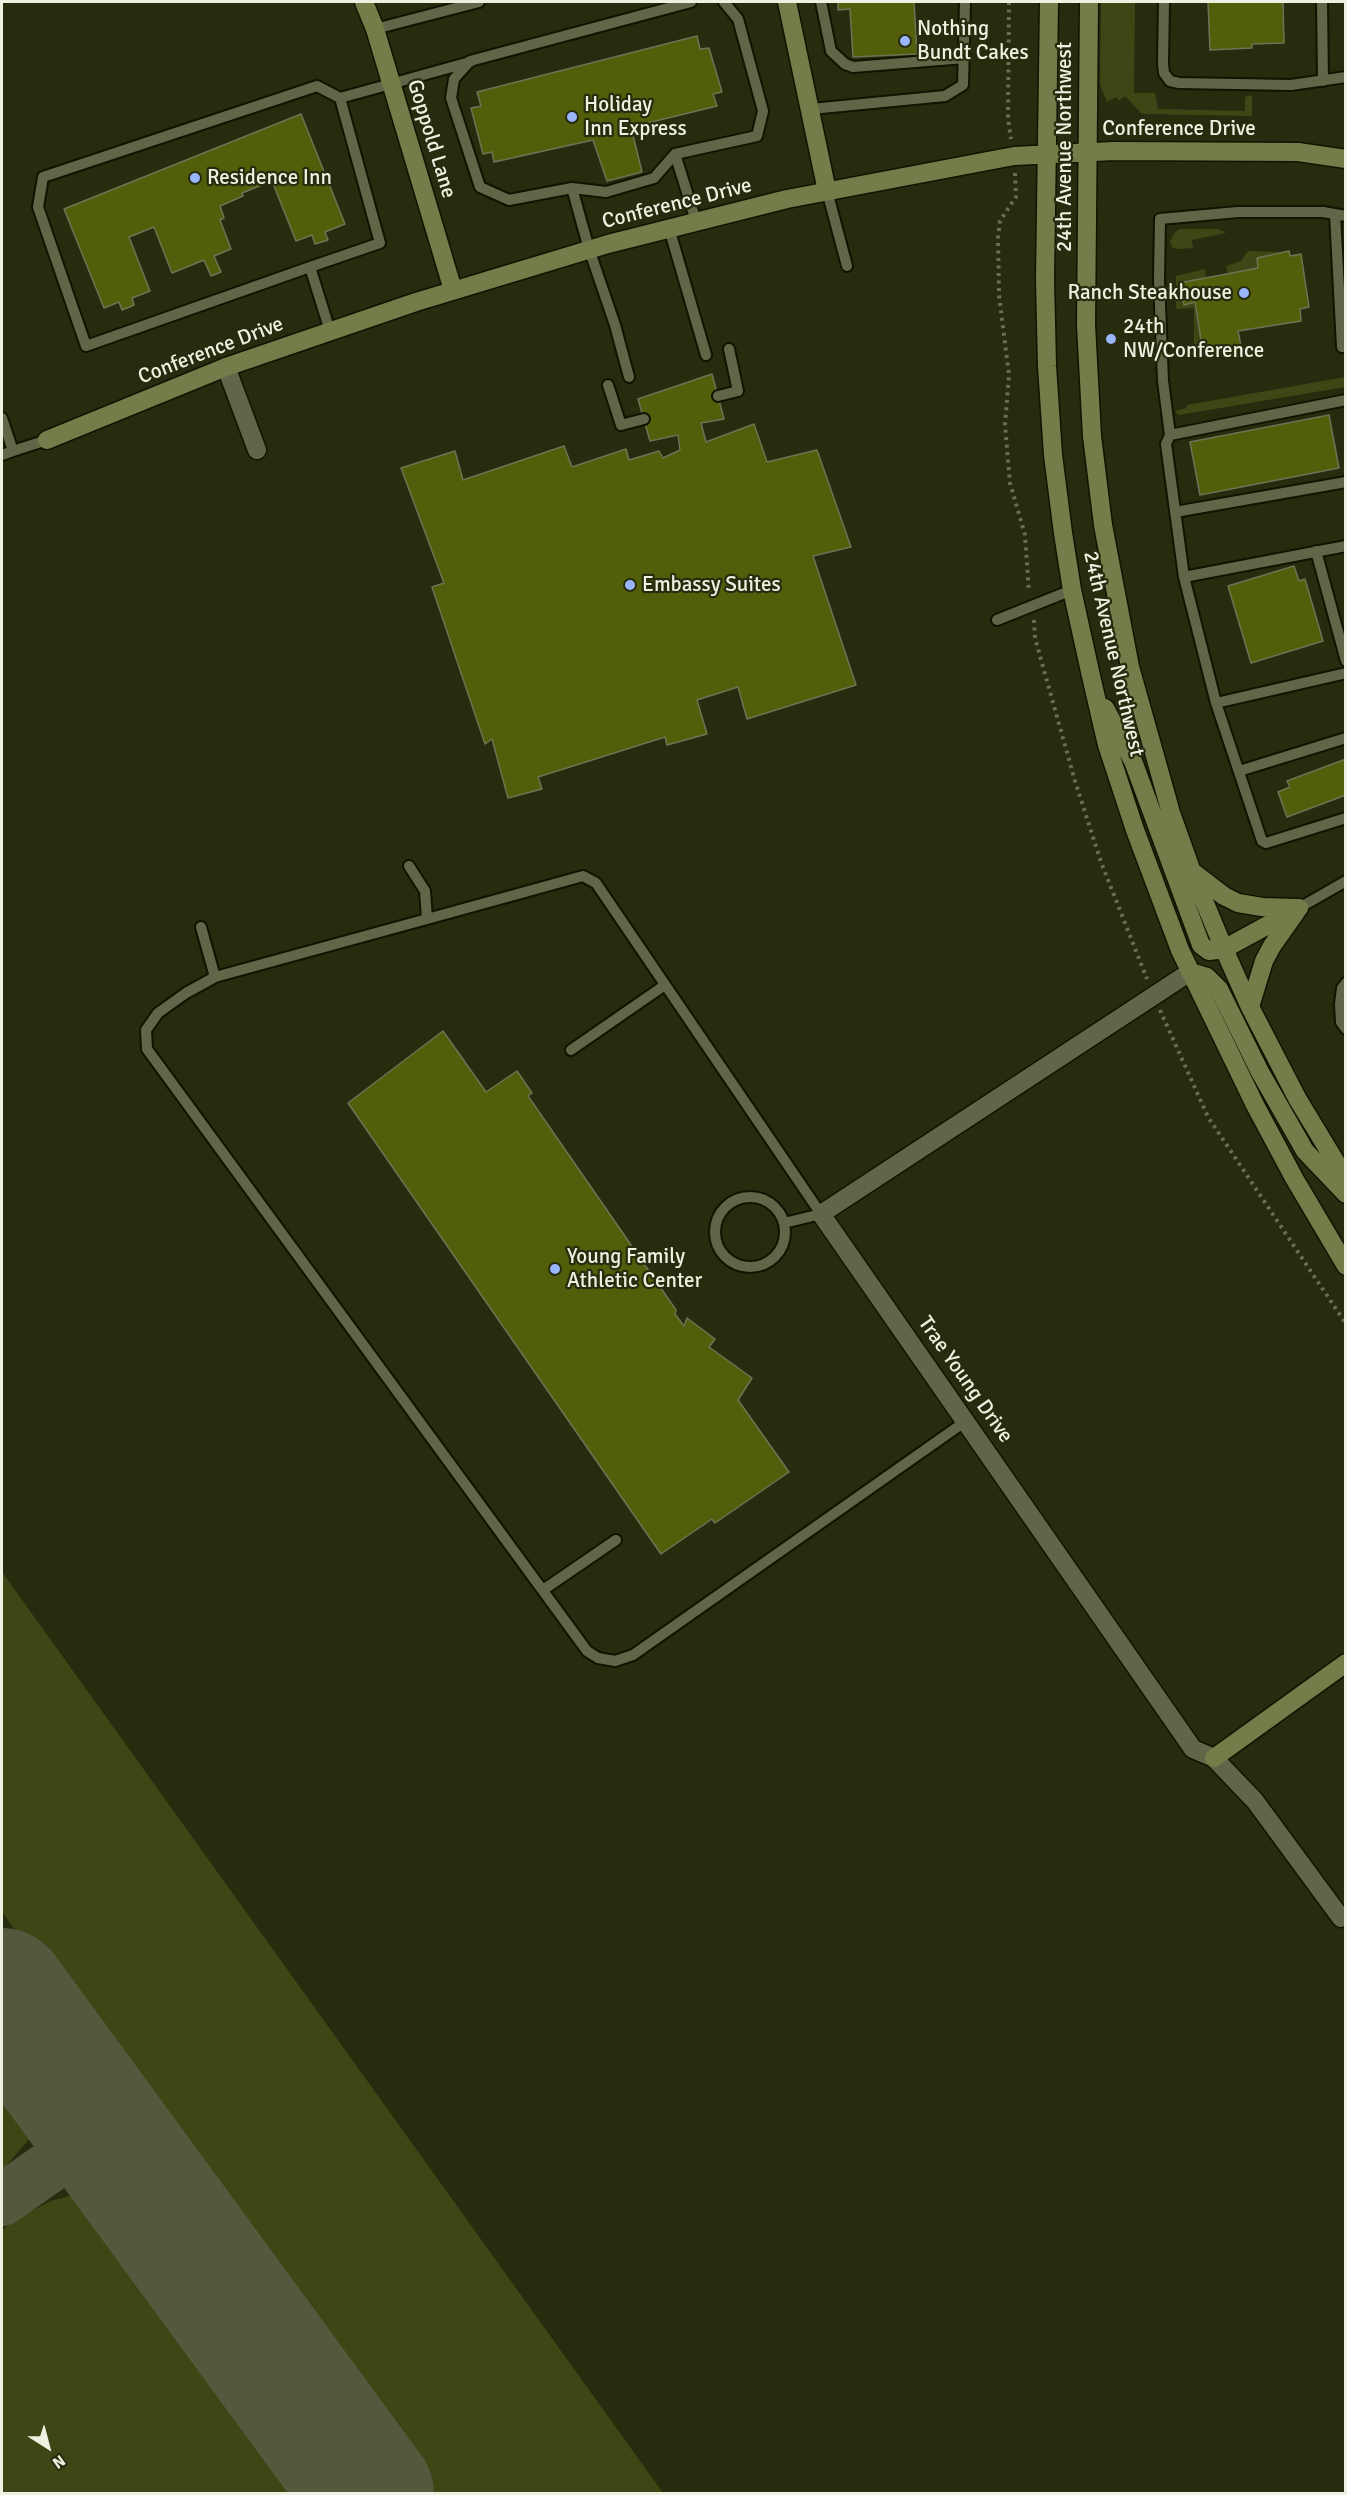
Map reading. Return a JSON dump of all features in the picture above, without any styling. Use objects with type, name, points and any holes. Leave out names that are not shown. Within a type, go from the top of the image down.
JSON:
[{"type":"main road","name":"Goppold Lane","points":[[364,2],[375,29],[453,290]]},
{"type":"main road","points":[[787,2],[827,191]]},
{"type":"main road","name":"24th Avenue Northwest","points":[[1049,2],[1047,366],[1053,455],[1072,590],[1093,686],[1107,745],[1135,830],[1163,908],[1190,972],[1282,1157],[1346,1266]]},
{"type":"main road","name":"24th Avenue Northwest","points":[[1089,2],[1087,336],[1092,436],[1103,525],[1130,667],[1154,756],[1192,872],[1224,949],[1250,1007],[1297,1098],[1346,1179]]},
{"type":"main road","name":"Conference Drive","points":[[47,440],[226,367],[453,290],[669,228],[827,191],[1004,157],[1047,154],[1298,152],[1346,159]]},
{"type":"main road","points":[[1093,686],[1134,760],[1201,945],[1209,951],[1224,949],[1299,908]]},
{"type":"main road","points":[[1192,872],[1224,896],[1238,903],[1262,907],[1299,908]]},
{"type":"main road","points":[[1250,1007],[1268,953],[1299,908]]},
{"type":"main road","points":[[1190,972],[1207,977],[1219,989],[1260,1072],[1305,1150],[1346,1194]]},
{"type":"main road","points":[[1214,1758],[1346,1663]]},
{"type":"street","points":[[226,367],[257,450]]},
{"type":"street","points":[[821,1214],[1190,972]]},
{"type":"street","name":"Trae Young Drive","points":[[821,1214],[1193,1749],[1214,1758],[1255,1801],[1341,1918]]},
{"type":"lane","points":[[375,29],[480,2]]},
{"type":"lane","points":[[340,98],[380,243],[86,346],[38,207],[43,177],[317,86],[340,98],[391,82],[691,2]]},
{"type":"lane","points":[[470,62],[454,79],[451,98],[480,187],[508,200],[572,188],[606,192],[654,178],[675,154],[757,136],[763,111],[738,19],[724,2]]},
{"type":"lane","points":[[821,2],[831,51],[845,64],[854,67],[964,58]]},
{"type":"lane","points":[[811,109],[945,96],[963,85],[965,2]]},
{"type":"lane","points":[[1164,2],[1163,64],[1164,72],[1170,81],[1291,86],[1346,77]]},
{"type":"lane","points":[[1322,2],[1323,81]]},
{"type":"lane","points":[[675,154],[696,221]]},
{"type":"lane","points":[[572,188],[629,377]]},
{"type":"lane","points":[[827,191],[847,266]]},
{"type":"lane","points":[[1346,346],[1342,347],[1340,215],[1323,212],[1238,212],[1160,219],[1159,280],[1163,381],[1170,435],[1166,444],[1184,577],[1216,703],[1260,837],[1266,843],[1346,818]]},
{"type":"lane","points":[[669,228],[706,355]]},
{"type":"lane","points":[[310,267],[330,331]]},
{"type":"lane","points":[[718,396],[738,391],[729,349]]},
{"type":"lane","points":[[608,384],[621,425],[644,419]]},
{"type":"lane","points":[[1170,435],[1346,400]]},
{"type":"lane","points":[[2,418],[13,451]]},
{"type":"lane","points":[[2,455],[47,440]]},
{"type":"lane","points":[[1175,513],[1346,482]]},
{"type":"lane","points":[[1184,577],[1346,546]]},
{"type":"lane","points":[[1316,551],[1346,661]]},
{"type":"lane","points":[[997,620],[1072,590]]},
{"type":"lane","points":[[1216,703],[1346,673]]},
{"type":"lane","points":[[1239,771],[1346,738]]},
{"type":"lane","points":[[409,866],[425,891],[427,919]]},
{"type":"lane","points":[[784,1223],[821,1214],[596,883],[583,876],[215,977],[186,993],[158,1013],[146,1030],[147,1049],[587,1651],[598,1658],[615,1661],[633,1655],[966,1421]]},
{"type":"lane","points":[[1299,908],[1346,881]]},
{"type":"lane","points":[[201,927],[215,977]]},
{"type":"lane","points":[[1346,983],[1342,988],[1340,1004],[1341,1022],[1346,1029]]},
{"type":"lane","points":[[571,1050],[665,985]]},
{"type":"lane","points":[[745,1197],[757,1197],[768,1201],[777,1209],[784,1223],[783,1243],[778,1253],[770,1261],[759,1266],[737,1265],[727,1259],[715,1240],[714,1229],[717,1217],[724,1207],[745,1197]]},
{"type":"lane","points":[[543,1590],[616,1540]]},
{"type":"green space","points":[[1101,2],[1135,2],[1134,93],[1155,93],[1158,109],[1245,111],[1245,97],[1252,95],[1252,116],[1142,114],[1125,96],[1119,101],[1116,97],[1107,102],[1100,84]]},
{"type":"green space","points":[[1180,229],[1218,229],[1226,233],[1192,240],[1193,248],[1173,248],[1170,242],[1174,233]]},
{"type":"green space","points":[[1248,251],[1280,252],[1257,258],[1258,268],[1228,274],[1226,266],[1241,261]]},
{"type":"green space","points":[[1205,269],[1206,278],[1179,283],[1184,304],[1195,302],[1203,353],[1241,346],[1241,350],[1194,359],[1194,308],[1176,309],[1176,276]]},
{"type":"green space","points":[[1345,377],[1345,387],[1179,415],[1175,411],[1186,408],[1187,405]]},
{"type":"green space","points":[[2,1572],[663,2493],[429,2493],[2,1912]]},
{"type":"green space","points":[[2,2061],[45,2120],[2,2171]]},
{"type":"green space","points":[[96,2189],[319,2493],[2,2493],[2,2230],[27,2213],[51,2201]]},
{"type":"building","points":[[838,2],[914,2],[917,54],[853,57],[850,9],[838,10]]},
{"type":"building","points":[[1208,2],[1283,2],[1284,43],[1252,44],[1252,48],[1210,50]]},
{"type":"building","name":"Holiday Inn Express","points":[[697,36],[700,49],[709,48],[722,92],[713,94],[717,106],[631,127],[642,172],[607,181],[593,140],[494,162],[492,152],[483,154],[471,108],[481,106],[477,92]]},
{"type":"building","points":[[301,114],[345,224],[325,232],[328,240],[315,244],[312,235],[296,241],[272,181],[242,193],[243,196],[220,206],[224,218],[220,220],[231,249],[214,256],[221,272],[211,276],[204,260],[172,273],[154,227],[129,237],[150,291],[132,298],[134,305],[122,310],[119,302],[104,308],[64,209]]},
{"type":"building","name":"Ranch Steakhouse","points":[[1289,251],[1290,256],[1301,254],[1309,307],[1300,309],[1301,321],[1238,331],[1241,346],[1203,353],[1195,302],[1184,305],[1179,283],[1258,268],[1257,258]]},
{"type":"building","name":"Embassy Suites","points":[[712,374],[724,419],[701,423],[706,442],[754,424],[767,462],[817,450],[851,547],[813,556],[856,685],[747,719],[738,687],[697,700],[707,734],[667,745],[665,737],[538,777],[542,789],[508,798],[492,739],[485,744],[432,587],[444,583],[401,468],[455,451],[463,480],[564,446],[572,467],[626,449],[629,460],[659,451],[663,458],[680,450],[678,435],[650,441],[638,399]]},
{"type":"building","points":[[1329,415],[1339,468],[1200,495],[1190,442]]},
{"type":"building","points":[[1294,566],[1299,581],[1305,579],[1323,641],[1251,663],[1228,586]]},
{"type":"building","points":[[1346,759],[1346,795],[1287,817],[1278,792],[1290,787],[1287,781]]},
{"type":"building","name":"Young Family Athletic Center","points":[[443,1031],[486,1092],[517,1071],[532,1093],[528,1096],[676,1310],[675,1314],[684,1326],[687,1318],[715,1339],[709,1347],[752,1378],[738,1400],[789,1472],[715,1523],[712,1519],[661,1554],[348,1103]]},
{"type":"taxiway","points":[[2,2200],[102,2130]]},
{"type":"runway","points":[[2,1993],[369,2494]]},
{"type":"place","name":"Nothing Bundt Cakes","points":[[905,41]]},
{"type":"place","name":"Holiday Inn Express","points":[[572,117]]},
{"type":"place","name":"Residence Inn","points":[[195,178]]},
{"type":"place","name":"Ranch Steakhouse","points":[[1244,293]]},
{"type":"place","name":"24th NW/Conference","points":[[1111,339]]},
{"type":"place","name":"Embassy Suites","points":[[630,585]]},
{"type":"place","name":"Young Family Athletic Center","points":[[555,1269]]}]
